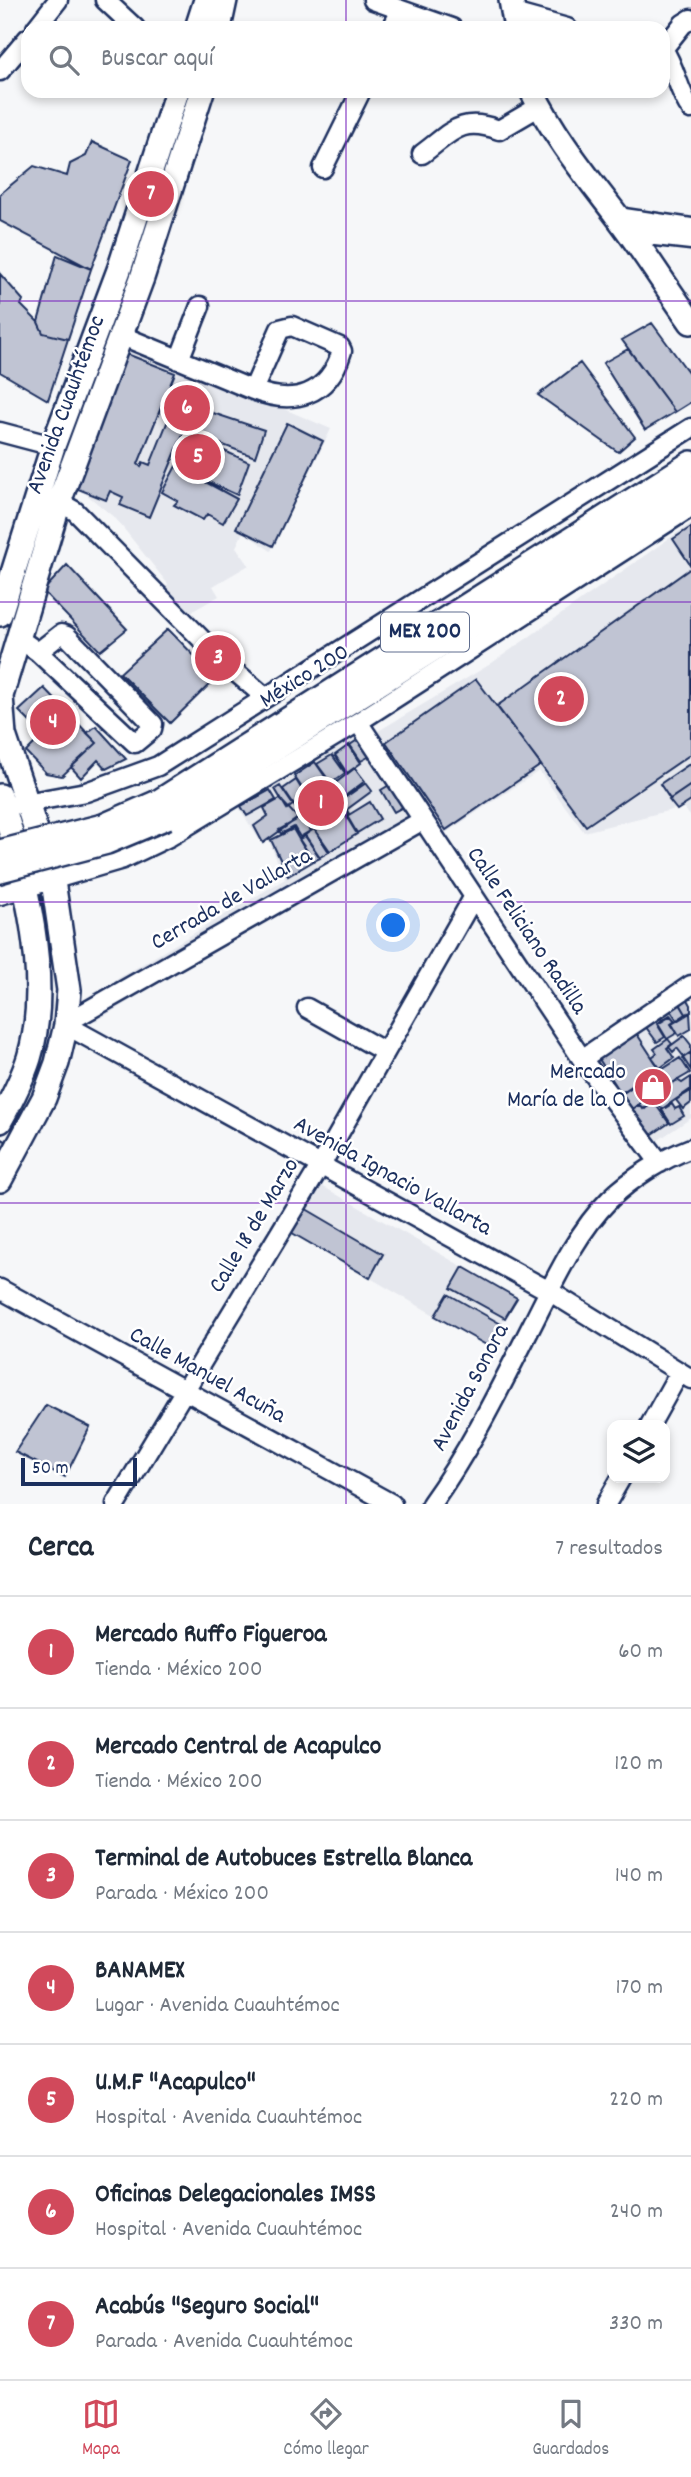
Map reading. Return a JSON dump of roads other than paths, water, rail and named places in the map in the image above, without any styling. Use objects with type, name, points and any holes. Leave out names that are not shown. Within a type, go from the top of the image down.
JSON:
[{"type":"main road","points":[[199,21],[205,0]]},
{"type":"main road","points":[[220,21],[225,0]]},
{"type":"main road","name":"Avenida Cuauhtémoc","points":[[0,614],[53,446],[119,270],[175,98]]},
{"type":"main road","name":"Avenida Cuauhtémoc","points":[[0,1180],[44,1098],[57,1063],[66,1024],[69,990],[66,955],[53,881],[4,735],[1,696],[59,502],[142,278],[200,98]]},
{"type":"main road","points":[[536,98],[568,154],[623,225],[691,322]]},
{"type":"main road","name":"México 200","points":[[0,852],[163,810],[691,463]]},
{"type":"main road","name":"México 200","points":[[0,870],[107,842],[691,486]]},
{"type":"main road","points":[[0,1121],[29,1057],[40,993],[38,963],[23,889],[1,804]]},
{"type":"street","points":[[42,21],[58,0]]},
{"type":"street","points":[[105,0],[128,21]]},
{"type":"street","points":[[373,0],[432,21]]},
{"type":"street","points":[[396,21],[401,10]]},
{"type":"street","points":[[513,14],[540,21]]},
{"type":"street","points":[[670,40],[683,24],[691,19]]},
{"type":"street","points":[[0,71],[21,46]]},
{"type":"street","points":[[682,64],[685,102],[691,109]]},
{"type":"street","points":[[323,168],[358,98]]},
{"type":"street","points":[[422,154],[466,124],[478,122],[499,130],[536,98]]},
{"type":"street","points":[[623,225],[691,228]]},
{"type":"street","points":[[623,225],[691,240]]},
{"type":"street","points":[[179,359],[200,306]]},
{"type":"street","points":[[120,335],[179,359],[253,390],[275,399],[302,398],[328,379],[342,351],[340,347],[292,326],[285,326],[280,329],[253,390]]},
{"type":"street","name":"México 200","points":[[1,804],[86,792],[158,766],[691,428]]},
{"type":"street","points":[[0,432],[53,446]]},
{"type":"street","points":[[59,502],[75,511],[226,664],[265,698]]},
{"type":"street","points":[[0,895],[123,859],[169,837],[358,722],[691,507]]},
{"type":"street","points":[[18,638],[38,652],[135,743],[152,729],[153,724],[67,636],[61,634],[54,637],[38,652]]},
{"type":"street","name":"Calle Feliciano Radilla","points":[[358,722],[582,1059],[675,1155]]},
{"type":"street","name":"Cerrada de Vallarta","points":[[66,1024],[423,820]]},
{"type":"street","name":"Calle 18 de Marzo","points":[[117,1504],[321,1166],[473,898]]},
{"type":"street","points":[[582,1059],[691,985]]},
{"type":"street","points":[[307,1008],[385,1052]]},
{"type":"street","name":"Avenida Ignacio Vallarta","points":[[66,1024],[549,1291],[685,1376]]},
{"type":"street","name":"Avenida Sonora","points":[[431,1504],[463,1460],[549,1291],[589,1223],[611,1199],[691,1141]]},
{"type":"street","name":"Calle Manuel Acuña","points":[[0,1289],[391,1504]]},
{"type":"street","points":[[654,1420],[685,1376]]},
{"type":"street","points":[[606,1504],[618,1483]]},
{"type":"place","name":"Acabús \"Seguro Social\"","points":[[151,194]]},
{"type":"place","name":"Oficinas Delegacionales IMSS","points":[[187,408]]},
{"type":"place","name":"U.M.F \"Acapulco\"","points":[[198,457]]},
{"type":"place","name":"Terminal de Autobuces Estrella Blanca","points":[[218,658]]},
{"type":"place","name":"Mercado Central de Acapulco","points":[[561,699]]},
{"type":"place","name":"BANAMEX","points":[[53,722]]},
{"type":"place","name":"Mercado Ruffo Figueroa","points":[[321,803]]},
{"type":"place","name":"Mercado María de la O","points":[[653,1087]]}]
